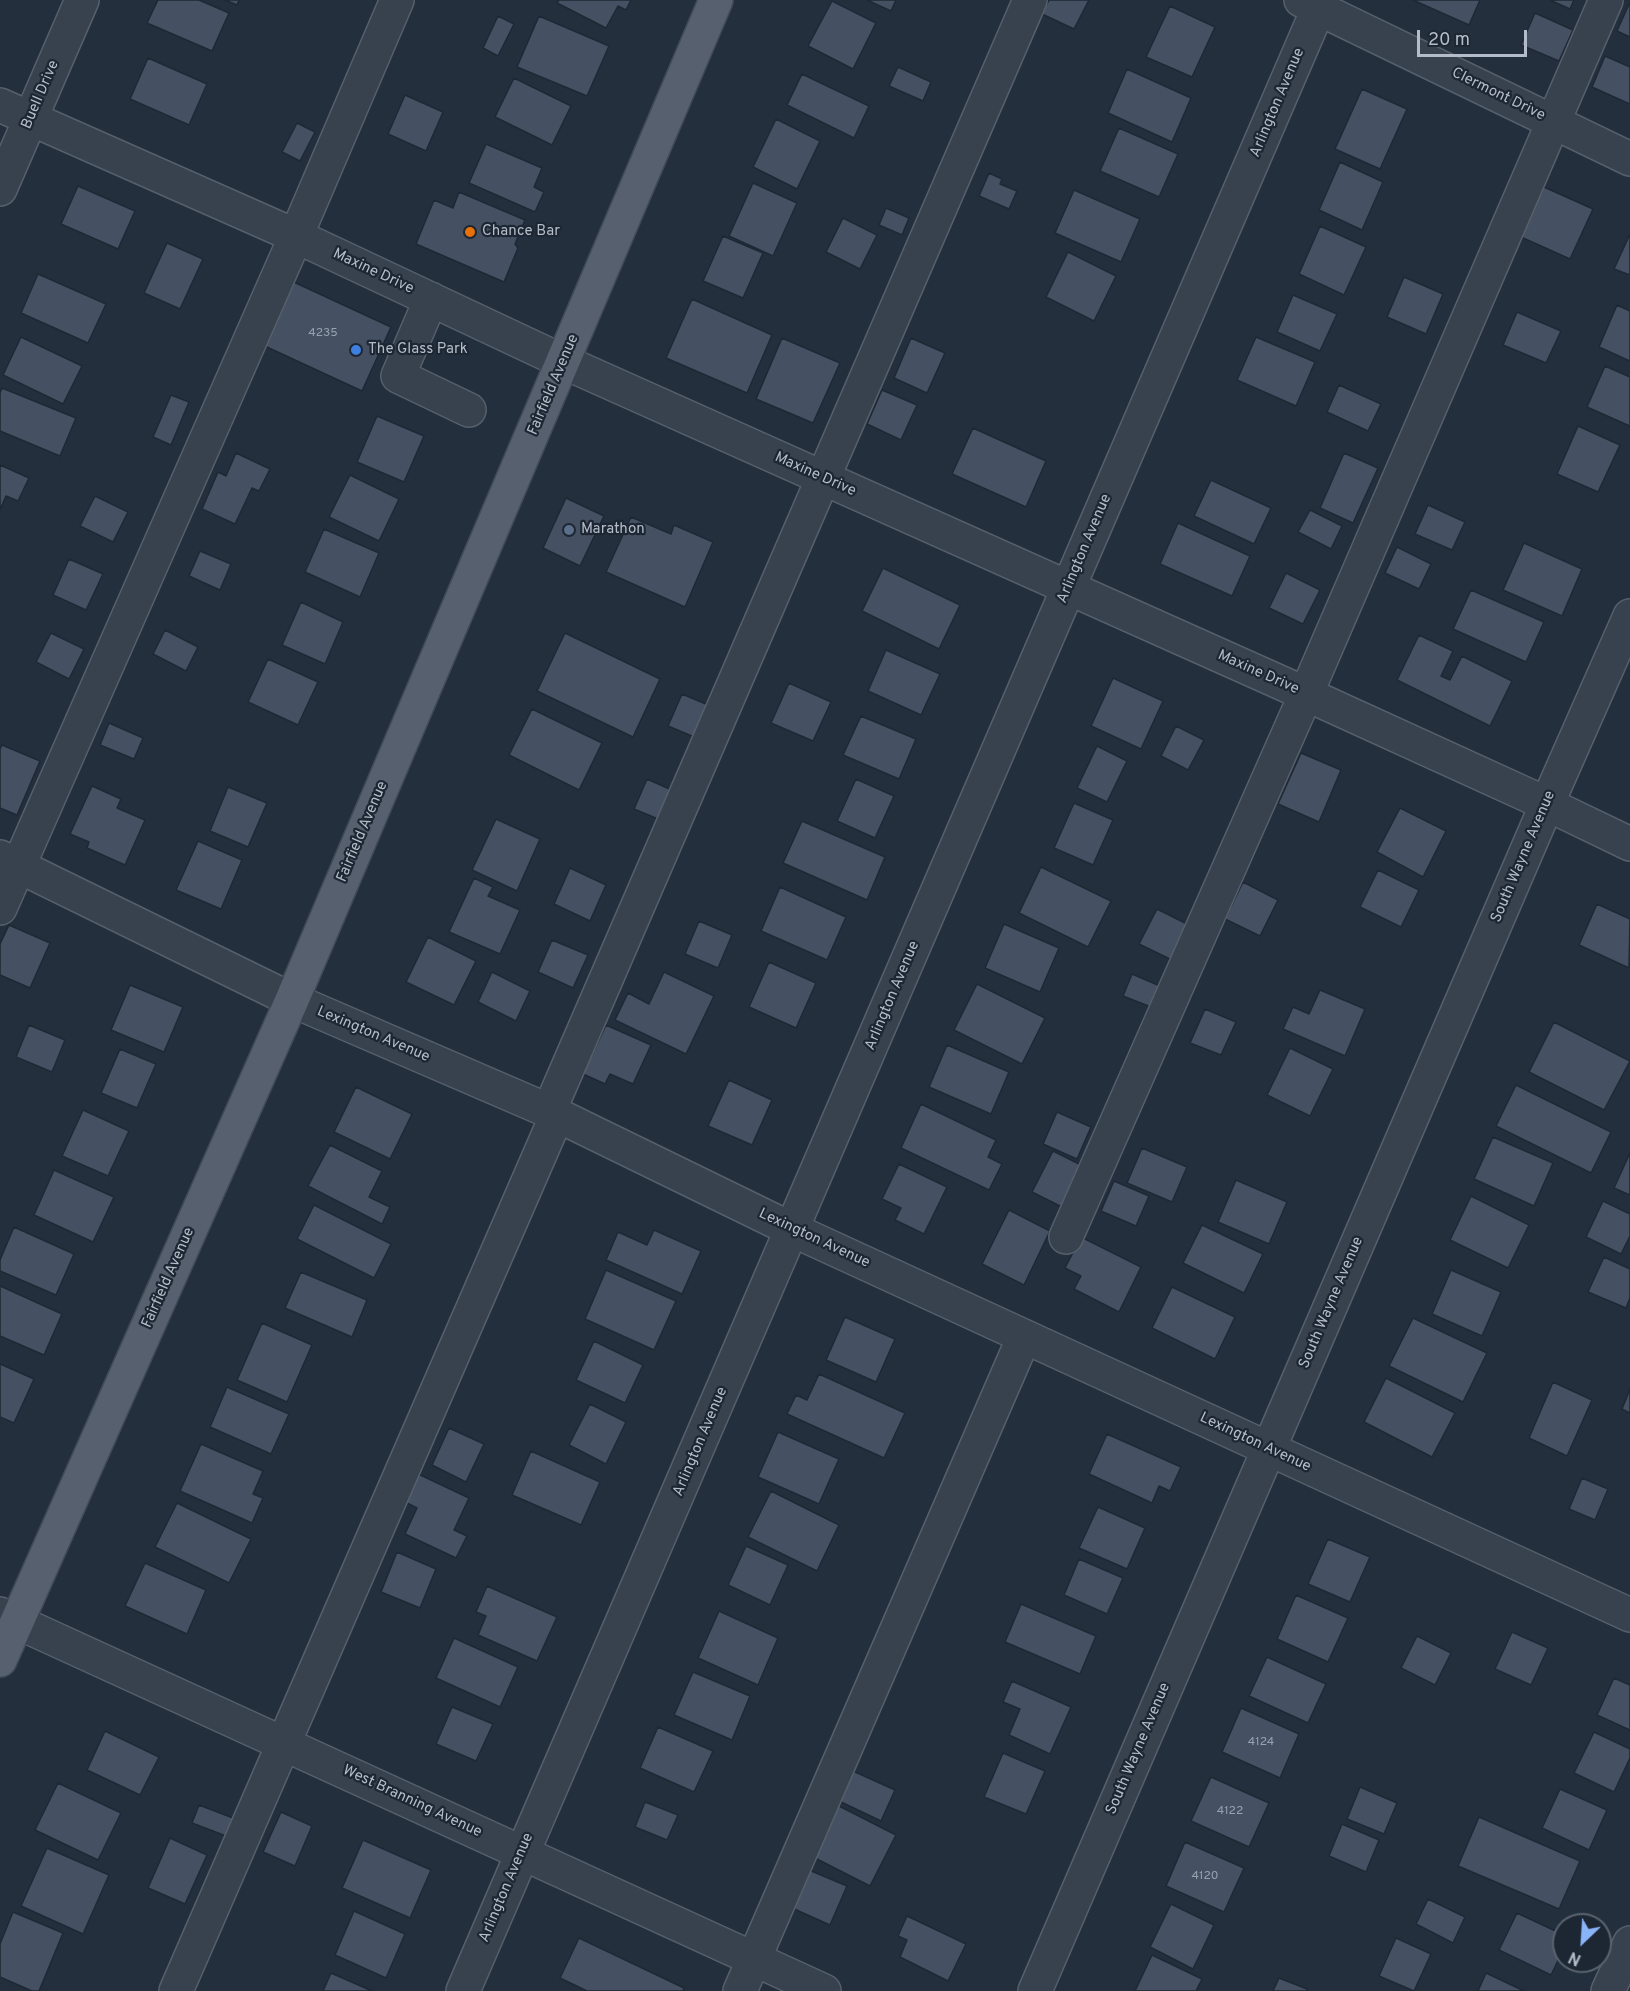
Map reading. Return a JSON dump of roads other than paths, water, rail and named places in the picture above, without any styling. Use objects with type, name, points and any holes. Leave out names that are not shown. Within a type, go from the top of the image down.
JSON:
[{"type":"main road","name":"Fairfield Avenue","points":[[0,1660],[8,1618],[292,1000],[716,0]]},
{"type":"street","name":"Buell Drive","points":[[0,189],[82,0]]},
{"type":"street","points":[[0,908],[9,862],[296,236],[397,0]]},
{"type":"street","points":[[177,1991],[1030,0]]},
{"type":"street","points":[[1066,1237],[1306,694],[1606,0]]},
{"type":"street","name":"Clermont Drive","points":[[1314,3],[1630,159]]},
{"type":"street","name":"Arlington Avenue","points":[[463,1991],[1068,588],[1314,3]]},
{"type":"street","name":"Maxine Drive","points":[[0,105],[296,236],[564,362],[1306,694],[1630,844]]},
{"type":"street","points":[[431,299],[398,376],[469,410]]},
{"type":"street","name":"South Wayne Avenue","points":[[1035,1991],[1630,616]]},
{"type":"street","name":"Lexington Avenue","points":[[9,862],[292,1000],[553,1113],[793,1230],[1630,1616]]},
{"type":"street","points":[[740,1991],[1023,1337]]},
{"type":"street","name":"West Branning Avenue","points":[[8,1618],[824,1991]]},
{"type":"street","points":[[1608,1991],[1630,1943]]},
{"type":"place","name":"Chance Bar","points":[[470,232]]},
{"type":"place","name":"The Glass Park","points":[[356,350]]},
{"type":"place","name":"Marathon","points":[[569,530]]}]
